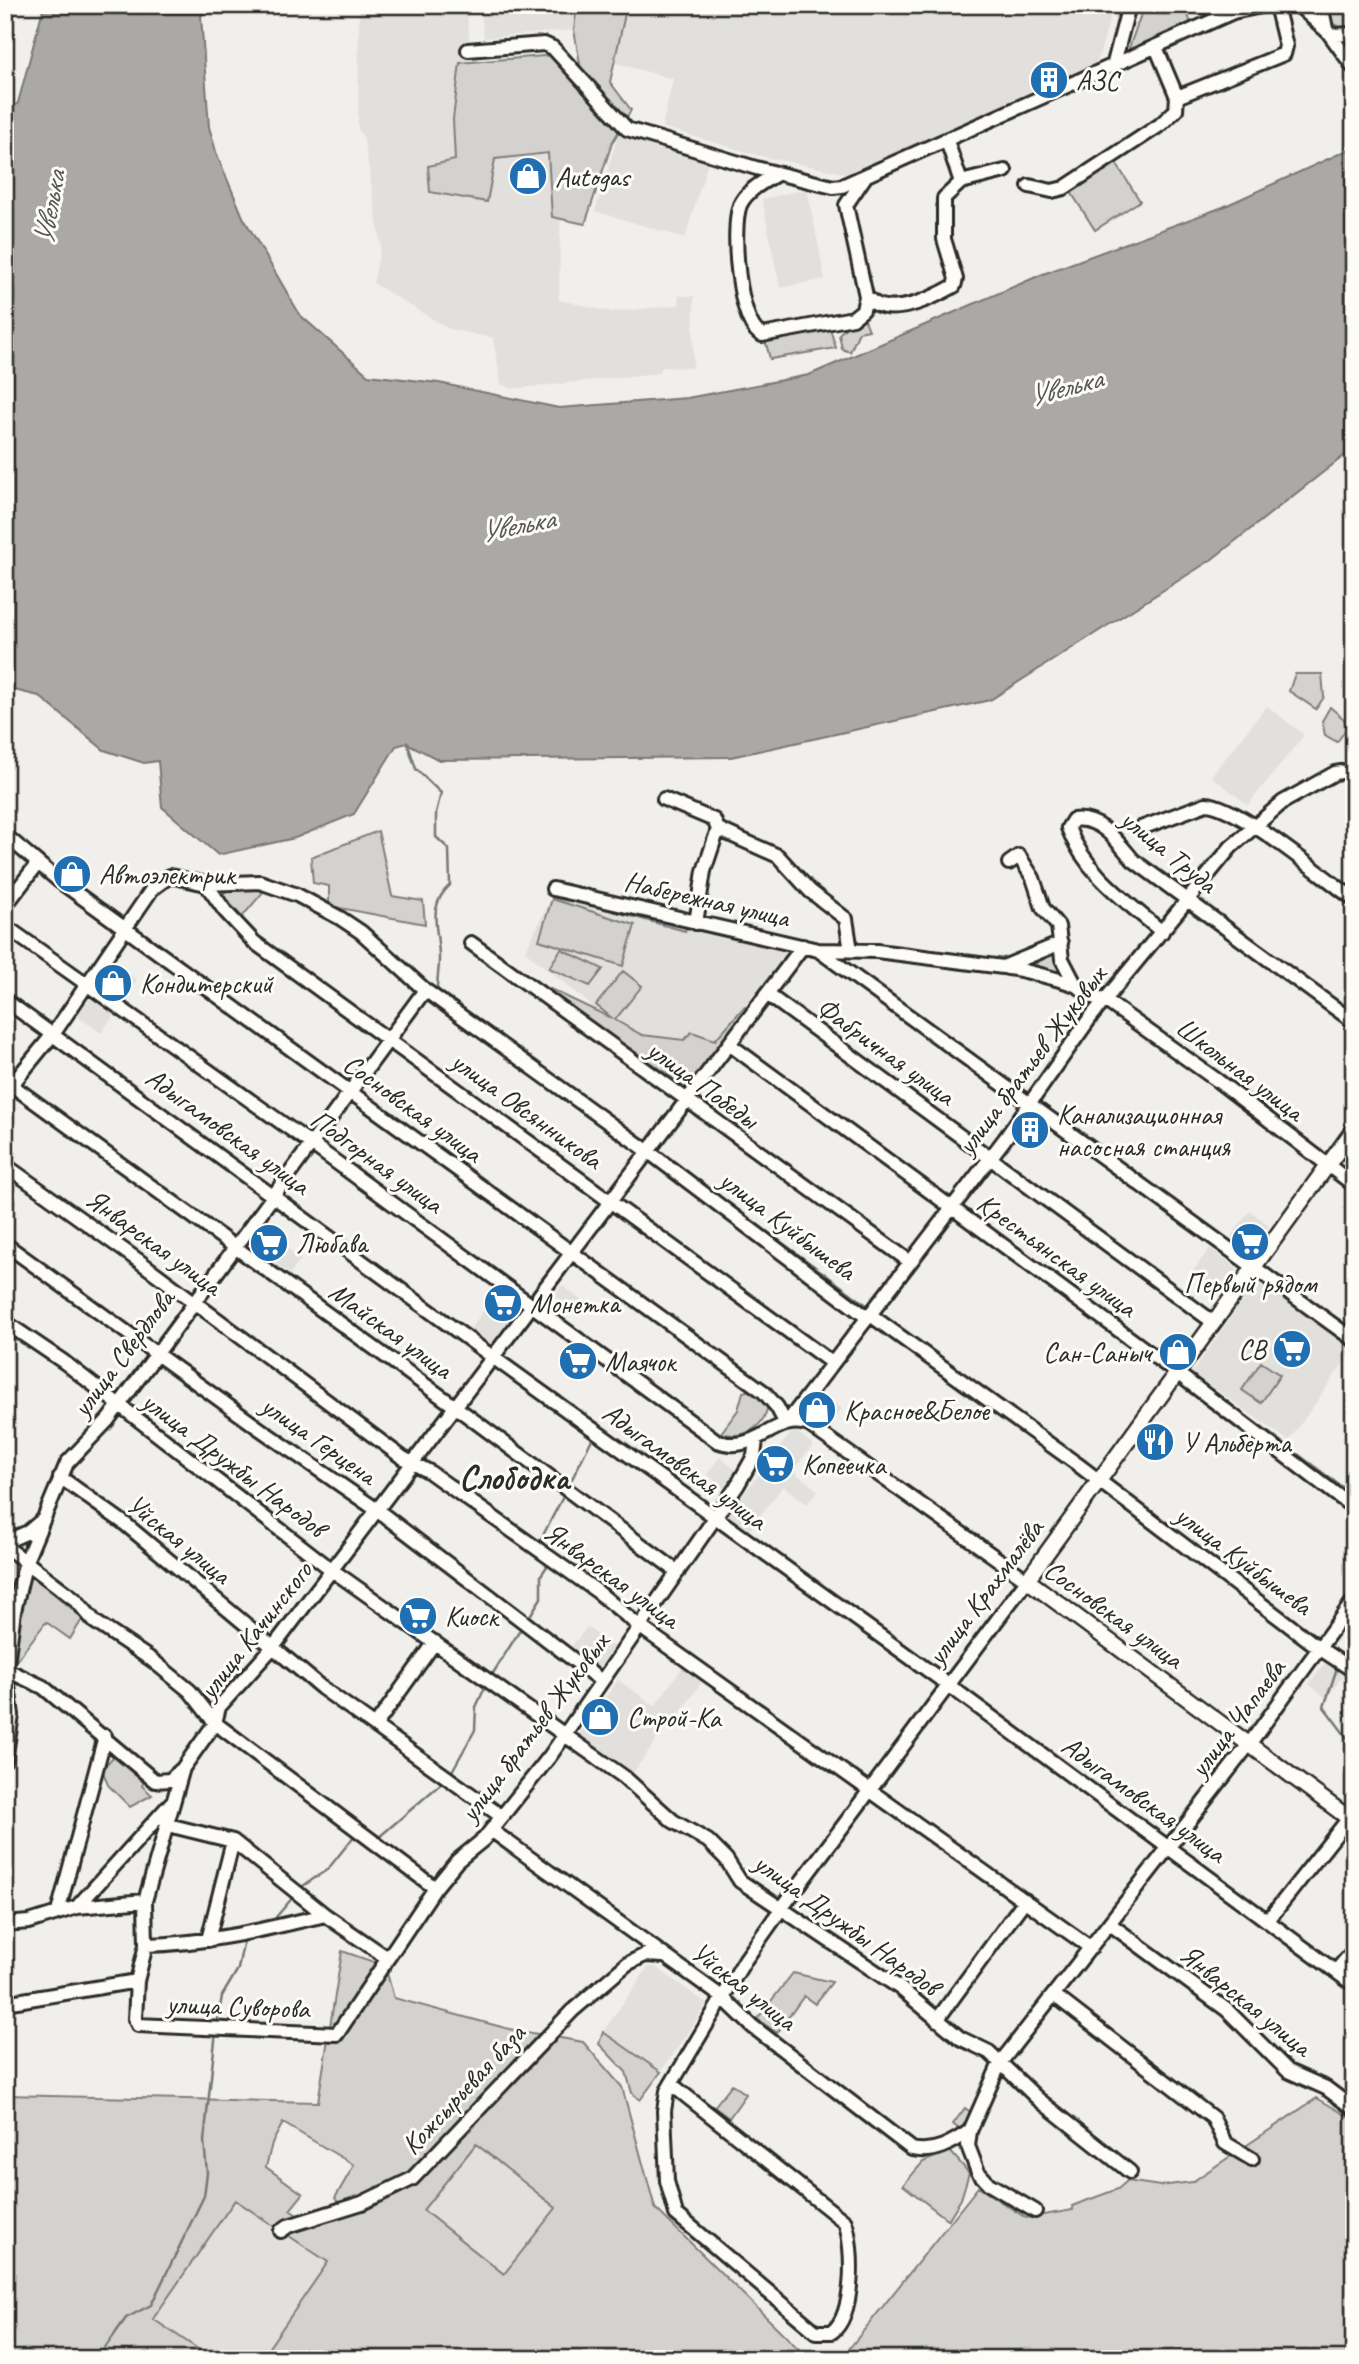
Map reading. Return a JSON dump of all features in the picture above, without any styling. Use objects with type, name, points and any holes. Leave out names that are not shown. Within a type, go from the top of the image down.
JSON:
[{"type":"main road","name":"улица Крахмалёва","points":[[1027,1580],[1354,1129]]},
{"type":"main road","name":"Сосновская улица","points":[[1027,1580],[1351,1820]]},
{"type":"street","points":[[1113,66],[1129,5]]},
{"type":"street","points":[[1197,5],[1233,12]]},
{"type":"street","points":[[468,50],[544,44],[553,48],[627,129],[745,165],[833,187],[865,177],[1233,12],[1266,5]]},
{"type":"street","points":[[1177,97],[1284,54],[1286,46],[1276,5]]},
{"type":"street","points":[[1298,5],[1329,34],[1354,68]]},
{"type":"street","points":[[1325,5],[1323,14],[1329,34]]},
{"type":"street","points":[[1329,34],[1354,34]]},
{"type":"street","points":[[1029,186],[1052,191],[1064,188],[1160,125],[1175,110],[1177,97],[1156,47]]},
{"type":"street","points":[[947,141],[961,182]]},
{"type":"street","points":[[745,165],[750,178],[736,224],[747,319],[754,330],[768,336],[853,318],[863,310],[866,296],[846,205],[833,187]]},
{"type":"street","points":[[866,296],[880,307],[895,308],[954,286],[956,279],[945,244],[944,198],[961,182],[1005,171]]},
{"type":"street","points":[[746,195],[777,174]]},
{"type":"street","points":[[846,205],[865,177]]},
{"type":"street","name":"улица братьев Жуковых","points":[[786,1424],[989,1157],[1100,1000],[1115,990],[1231,847],[1283,802],[1335,773],[1354,770]]},
{"type":"street","name":"Набережная улица","points":[[664,799],[714,820],[718,830],[766,850],[787,864],[810,891],[846,919],[855,951]]},
{"type":"street","points":[[1141,828],[1206,804],[1221,807],[1254,826],[1354,899]]},
{"type":"street","name":"улица Труда","points":[[1162,932],[1094,874],[1077,850],[1068,828],[1073,820],[1093,821],[1115,838],[1133,859],[1354,1022]]},
{"type":"street","points":[[696,923],[704,871],[718,830]]},
{"type":"street","name":"Сосновская улица","points":[[5,835],[58,880],[764,1392],[786,1424],[803,1423],[814,1429],[1027,1580]]},
{"type":"street","name":"Школьная улица","points":[[1009,863],[1019,856],[1030,872],[1043,908],[1058,926],[1062,959],[1075,984]]},
{"type":"street","points":[[5,906],[38,863]]},
{"type":"street","name":"улица Куйбышева","points":[[126,929],[152,889],[170,876],[206,884],[260,882],[297,895],[361,932],[425,990],[649,1152],[864,1315],[869,1314],[1098,1480],[1319,1648],[1354,1671]]},
{"type":"street","name":"улица Овсянникова","points":[[206,884],[225,911],[254,942],[832,1363]]},
{"type":"street","name":"Набережная улица","points":[[553,889],[818,950],[877,951],[1003,967],[1061,943]]},
{"type":"street","name":"Подгорная улица","points":[[5,926],[310,1143],[718,1441],[737,1445],[756,1440]]},
{"type":"street","points":[[7,1087],[54,1033],[126,929]]},
{"type":"street","name":"улица Победы","points":[[471,943],[685,1102],[909,1261]]},
{"type":"street","points":[[539,1296],[803,946]]},
{"type":"street","points":[[818,950],[1354,1340]]},
{"type":"street","points":[[855,951],[858,980]]},
{"type":"street","name":"Школьная улица","points":[[1003,967],[1021,968],[1075,984],[1218,1080],[1354,1185]]},
{"type":"street","name":"улица Свердлова","points":[[5,1760],[12,1715],[6,1670],[14,1611],[26,1561],[67,1463],[108,1420],[193,1301],[425,990]]},
{"type":"street","name":"Фабричная улица","points":[[767,994],[1213,1322]]},
{"type":"street","name":"Адыгамовская улица","points":[[5,1000],[54,1033],[494,1358],[947,1684],[1168,1849],[1269,1919],[1354,1985]]},
{"type":"street","name":"Крестьянская улица","points":[[729,1044],[1177,1373],[1354,1508]]},
{"type":"street","name":"Майская улица","points":[[7,1087],[457,1408],[678,1572]]},
{"type":"street","name":"Январская улица","points":[[5,1166],[413,1463],[598,1592],[639,1626],[1091,1948]]},
{"type":"street","name":"улица Герцена","points":[[5,1244],[377,1510],[600,1680]]},
{"type":"street","name":"улица Качинского","points":[[138,2025],[135,2019],[136,1981],[146,1945],[145,1901],[183,1768],[215,1723],[219,1707],[274,1646],[457,1408],[527,1312]]},
{"type":"street","name":"улица Дружбы Народов","points":[[5,1322],[64,1362],[332,1570],[624,1777],[673,1821],[708,1842],[726,1858],[740,1881],[900,1988],[960,2038],[989,2052],[1038,2099],[1130,2172]]},
{"type":"street","points":[[756,1440],[786,1424]]},
{"type":"street","name":"улица братьев Жуковых","points":[[337,2034],[386,1957],[435,1888],[457,1861],[491,1830],[565,1733],[715,1517],[754,1456],[756,1440]]},
{"type":"street","name":"Уйская улица","points":[[60,1478],[124,1523],[322,1688],[501,1816]]},
{"type":"street","points":[[43,1519],[28,1532],[5,1544],[76,1600],[95,1622],[152,1660],[190,1692],[215,1723],[435,1888]]},
{"type":"street","name":"улица Крахмалёва","points":[[669,2088],[722,1997],[780,1909],[1027,1580]]},
{"type":"street","name":"улица Чапаева","points":[[970,2131],[1000,2063],[1250,1743],[1354,1600]]},
{"type":"street","points":[[5,1627],[14,1611]]},
{"type":"street","points":[[375,1726],[435,1642]]},
{"type":"street","points":[[6,1670],[43,1687],[155,1781],[170,1780],[183,1768]]},
{"type":"street","points":[[58,1912],[105,1737]]},
{"type":"street","points":[[77,1907],[173,1800]]},
{"type":"street","name":"Сосновская улица","points":[[1269,1919],[1351,1820]]},
{"type":"street","points":[[168,1825],[233,1841],[325,1915],[386,1957]]},
{"type":"street","name":"Уйская улица","points":[[491,1830],[722,1997],[752,2026],[912,2149],[930,2150],[970,2131]]},
{"type":"street","points":[[208,1940],[233,1841]]},
{"type":"street","points":[[937,2020],[1025,1900]]},
{"type":"street","points":[[5,1924],[29,1922],[77,1907],[145,1901]]},
{"type":"street","points":[[146,1945],[208,1940],[325,1915]]},
{"type":"street","name":"Январская улица","points":[[1110,1924],[1227,2010],[1288,2071],[1326,2088],[1354,2109]]},
{"type":"street","points":[[1336,1971],[1354,1950]]},
{"type":"street","name":"Кожсырьевая база","points":[[281,2231],[288,2225],[388,2192],[412,2179],[572,2011],[626,1964],[645,1955],[663,1956]]},
{"type":"street","name":"улица Суворова","points":[[5,2003],[136,1981]]},
{"type":"street","points":[[1054,1996],[1213,2118],[1225,2143],[1252,2159]]},
{"type":"street","name":"улица Суворова","points":[[138,2025],[337,2034]]},
{"type":"street","points":[[669,2088],[845,2222],[850,2236],[850,2283],[843,2320],[832,2332],[816,2332],[676,2214],[667,2181],[664,2111],[669,2088]]},
{"type":"street","points":[[970,2131],[968,2146],[978,2172],[989,2184],[1035,2211]]},
{"type":"shaded area","points":[[359,5],[466,5],[472,65],[550,62],[561,195],[559,300],[612,312],[679,305],[679,296],[694,296],[693,368],[662,367],[659,373],[512,389],[501,384],[493,338],[449,329],[373,283],[381,246],[364,139],[358,129]]},
{"type":"shaded area","points":[[480,5],[577,5],[574,30],[484,38]]},
{"type":"shaded area","points":[[577,5],[627,5],[610,82],[631,110],[612,143],[585,224],[552,217],[548,153],[495,159],[487,202],[430,192],[428,166],[455,160],[453,119],[460,63],[555,55],[580,64],[574,30]]},
{"type":"shaded area","points":[[627,5],[1114,5],[1096,66],[849,174],[760,156],[662,127],[673,79],[615,63]]},
{"type":"shaded area","points":[[1329,5],[1354,5],[1354,27],[1344,30],[1331,22]]},
{"type":"shaded area","points":[[1143,9],[1164,14],[1166,9],[1188,14],[1190,21],[1188,27],[1137,52],[1129,48]]},
{"type":"shaded area","points":[[618,135],[708,162],[685,238],[595,211]]},
{"type":"shaded area","points":[[1114,160],[1140,201],[1095,230],[1069,189]]},
{"type":"shaded area","points":[[807,189],[825,279],[780,288],[762,199]]},
{"type":"shaded area","points":[[856,318],[865,320],[869,330],[859,332],[850,352],[842,349],[839,334]]},
{"type":"shaded area","points":[[830,329],[836,348],[770,359],[765,339]]},
{"type":"shaded area","points":[[1295,674],[1322,674],[1324,697],[1316,709],[1289,691]]},
{"type":"shaded area","points":[[1267,706],[1304,735],[1248,805],[1211,776]]},
{"type":"shaded area","points":[[1330,707],[1344,719],[1347,728],[1337,742],[1325,735],[1322,721]]},
{"type":"shaded area","points":[[378,831],[392,896],[423,901],[425,924],[329,906],[329,886],[313,883],[311,857]]},
{"type":"shaded area","points":[[242,887],[264,891],[242,917],[222,895],[229,889]]},
{"type":"shaded area","points":[[556,889],[789,951],[684,1082],[525,951]]},
{"type":"shaded area","points":[[567,894],[687,926],[685,931],[566,898]]},
{"type":"shaded area","points":[[552,899],[635,925],[623,966],[539,940]]},
{"type":"shaded area","points":[[561,949],[603,969],[590,986],[549,968]]},
{"type":"shaded area","points":[[1054,953],[1065,977],[1032,966]]},
{"type":"shaded area","points":[[116,965],[137,980],[125,996],[104,980]]},
{"type":"shaded area","points":[[623,971],[642,986],[615,1020],[642,1035],[684,1040],[692,1032],[715,1040],[744,1007],[749,1009],[687,1087],[525,977],[613,1019],[596,1005]]},
{"type":"shaded area","points":[[90,998],[114,1015],[101,1033],[77,1016]]},
{"type":"shaded area","points":[[1032,1117],[1045,1127],[1032,1145],[1018,1135]]},
{"type":"shaded area","points":[[1250,1211],[1269,1225],[1250,1250],[1231,1236]]},
{"type":"shaded area","points":[[261,1228],[301,1259],[290,1274],[249,1244]]},
{"type":"shaded area","points":[[1210,1248],[1238,1269],[1221,1291],[1193,1271]]},
{"type":"shaded area","points":[[1256,1281],[1353,1349],[1289,1441],[1192,1373]]},
{"type":"shaded area","points":[[562,1285],[582,1301],[574,1311],[554,1297]]},
{"type":"shaded area","points":[[496,1294],[520,1312],[494,1347],[470,1329]]},
{"type":"shaded area","points":[[575,1350],[593,1363],[579,1381],[562,1369]]},
{"type":"shaded area","points":[[1261,1362],[1280,1375],[1261,1403],[1242,1390]]},
{"type":"shaded area","points":[[758,1391],[768,1404],[758,1426],[737,1435],[721,1433],[738,1410],[743,1392]]},
{"type":"shaded area","points":[[825,1396],[842,1409],[828,1426],[811,1412]]},
{"type":"shaded area","points":[[794,1429],[813,1445],[793,1471],[818,1491],[807,1504],[783,1486],[748,1532],[726,1517]]},
{"type":"shaded area","points":[[720,1457],[738,1472],[725,1489],[707,1474]]},
{"type":"shaded area","points":[[5,1550],[20,1565],[5,1598]]},
{"type":"shaded area","points":[[29,1573],[83,1618],[70,1639],[46,1622],[16,1661],[11,1656]]},
{"type":"shaded area","points":[[587,1627],[615,1648],[599,1667],[572,1646]]},
{"type":"shaded area","points":[[1325,1663],[1343,1676],[1326,1698],[1309,1684]]},
{"type":"shaded area","points":[[683,1666],[703,1680],[670,1728],[667,1726],[632,1774],[579,1735],[618,1680],[655,1706]]},
{"type":"shaded area","points":[[115,1755],[144,1781],[142,1786],[152,1795],[130,1807],[108,1785],[102,1769]]},
{"type":"shaded area","points":[[342,1951],[385,1966],[394,1998],[509,2029],[583,2042],[622,2087],[655,2208],[809,2359],[261,2359],[328,2262],[235,2200],[153,2319],[213,2359],[5,2359],[5,2095],[318,2102]],"holes":[[[283,2123],[354,2165],[335,2198],[338,2202],[297,2215],[290,2210],[303,2194],[266,2167],[272,2143]],[[476,2144],[556,2208],[504,2274],[423,2210]]]},
{"type":"shaded area","points":[[648,1967],[656,1967],[707,2004],[661,2072],[603,2032]]},
{"type":"shaded area","points":[[793,1973],[832,1982],[815,2004],[804,1996],[777,2033],[757,2019]]},
{"type":"shaded area","points":[[603,2032],[661,2072],[640,2100],[632,2093],[626,2072],[599,2044]]},
{"type":"shaded area","points":[[732,2084],[746,2094],[729,2118],[714,2107]]},
{"type":"shaded area","points":[[1317,2098],[1354,2120],[1354,2351],[1337,2359],[841,2359],[978,2187],[1026,2218],[1073,2210],[1072,2206],[1118,2189],[1127,2181],[1160,2186],[1192,2182]]},
{"type":"shaded area","points":[[965,2108],[973,2114],[960,2130],[953,2124]]},
{"type":"shaded area","points":[[476,2144],[556,2208],[504,2274],[423,2210]]},
{"type":"shaded area","points":[[950,2151],[969,2173],[961,2199],[948,2220],[903,2185],[923,2162]]},
{"type":"shaded area","points":[[228,2192],[303,2194],[276,2228],[328,2262],[261,2359],[213,2359],[152,2319],[235,2200]]},
{"type":"water","name":"Увелька","points":[[44,5],[210,5],[201,16],[209,127],[217,155],[243,217],[300,315],[368,375],[439,383],[559,408],[687,398],[809,375],[1043,274],[1223,207],[1354,147],[1354,448],[1211,560],[990,700],[731,757],[439,760],[407,743],[396,746],[354,814],[295,838],[218,855],[162,807],[158,761],[144,763],[104,750],[39,696],[5,688],[5,115],[18,103]]},
{"type":"waterway","points":[[407,742],[416,769],[441,793],[436,813],[436,837],[449,849],[450,885],[442,894],[436,911],[439,949],[437,989],[608,1115]]},
{"type":"waterway","points":[[658,1151],[868,1306],[864,1311]]},
{"type":"waterway","points":[[830,1355],[860,1316]]},
{"type":"waterway","points":[[796,1399],[824,1363]]},
{"type":"waterway","points":[[807,1407],[808,1416],[1016,1563]]},
{"type":"waterway","points":[[1237,1409],[1354,1496]]},
{"type":"waterway","points":[[568,1487],[593,1437]]},
{"type":"waterway","points":[[546,1550],[541,1539],[565,1493]]},
{"type":"waterway","points":[[528,1619],[541,1598],[541,1575],[550,1562]]},
{"type":"waterway","points":[[1036,1577],[1179,1684]]},
{"type":"waterway","points":[[1327,1648],[1354,1611]]},
{"type":"waterway","points":[[490,1678],[522,1627]]},
{"type":"waterway","points":[[1263,1736],[1323,1654]]},
{"type":"waterway","points":[[1337,1668],[1324,1707],[1354,1747]]},
{"type":"waterway","points":[[451,1773],[475,1730],[476,1707],[487,1683]]},
{"type":"waterway","points":[[378,1838],[444,1781]]},
{"type":"waterway","points":[[300,1888],[328,1869],[355,1835]]},
{"type":"waterway","points":[[271,1923],[294,1896]]},
{"type":"waterway","points":[[217,2025],[222,1996],[238,1969],[244,1939]]},
{"type":"waterway","points":[[97,2359],[126,2318],[151,2305],[204,2196],[207,2173],[204,2141],[216,2031]]},
{"type":"place","name":"АЗС","points":[[1049,80]]},
{"type":"place","name":"Autogas","points":[[528,176]]},
{"type":"place","name":"Автоэлектрик","points":[[72,874]]},
{"type":"place","name":"Кондитерский","points":[[113,983]]},
{"type":"place","name":"Канализационная насосная станция","points":[[1030,1130]]},
{"type":"place","name":"Первый рядом","points":[[1250,1242]]},
{"type":"place","name":"Любава","points":[[269,1243]]},
{"type":"place","name":"Монетка","points":[[503,1303]]},
{"type":"place","name":"СВ","points":[[1292,1349]]},
{"type":"place","name":"Сан-Саныч","points":[[1178,1352]]},
{"type":"place","name":"Маячок","points":[[578,1361]]},
{"type":"place","name":"Красное&Белое","points":[[817,1410]]},
{"type":"place","name":"У Альберта","points":[[1155,1442]]},
{"type":"place","name":"Копеечка","points":[[775,1464]]},
{"type":"place","name":"Киоск","points":[[418,1616]]},
{"type":"place","name":"Строй-Ка","points":[[600,1717]]},
{"type":"district","name":"Слободка","points":[[514,1477]]}]
